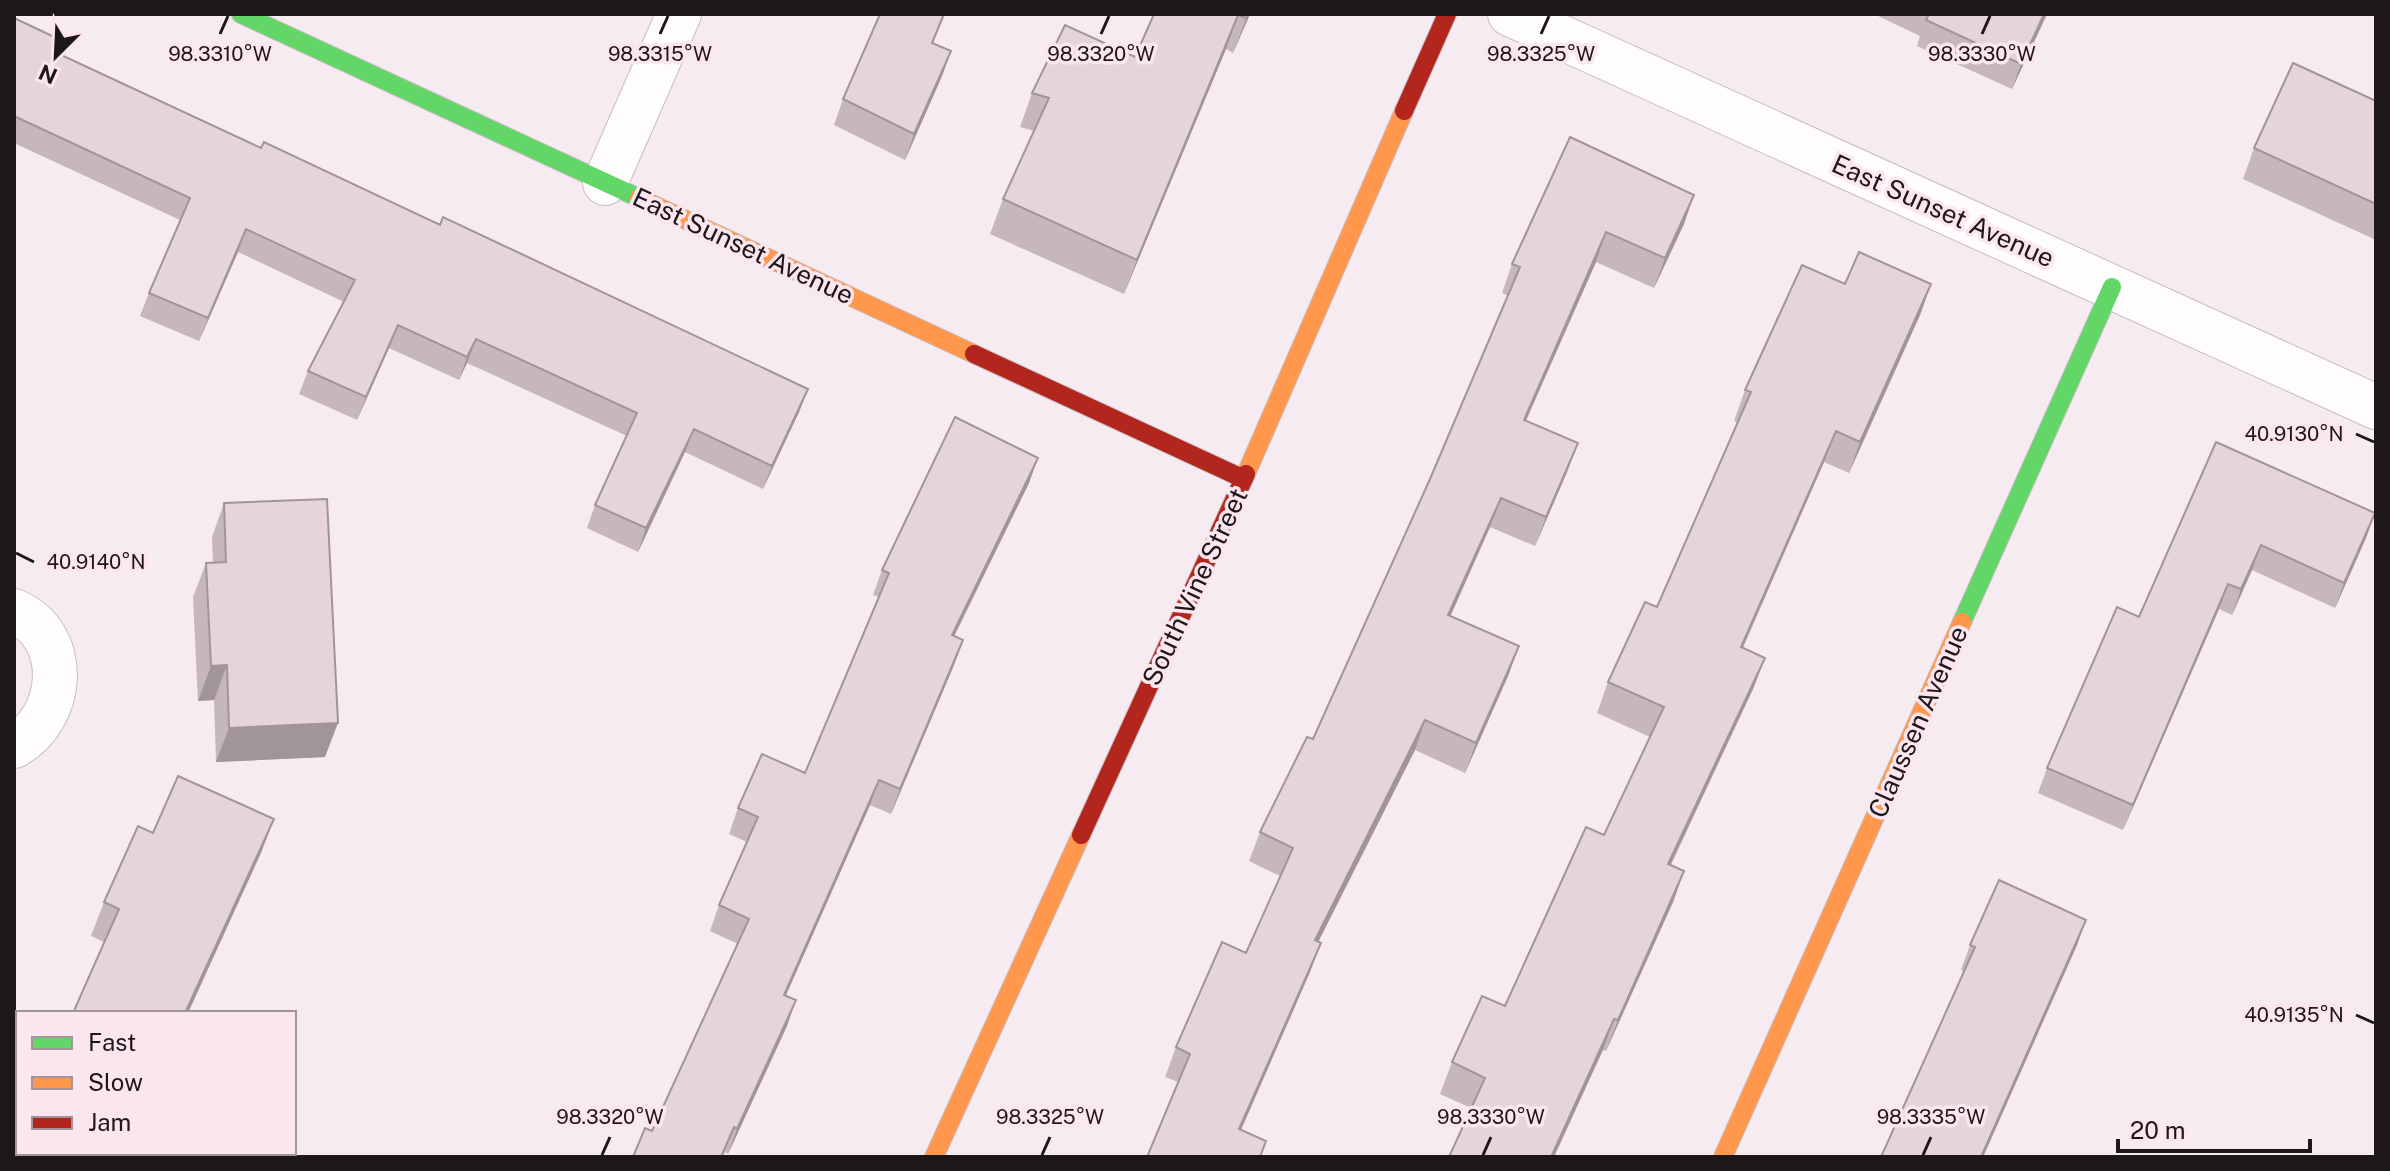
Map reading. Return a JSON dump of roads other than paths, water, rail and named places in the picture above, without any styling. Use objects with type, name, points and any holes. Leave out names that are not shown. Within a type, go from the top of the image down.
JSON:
[{"type":"street","name":"East Sunset Avenue","points":[[241,14],[1244,479]]},
{"type":"street","points":[[605,183],[679,14]]},
{"type":"street","name":"South Vine Street","points":[[934,1157],[1244,479],[1447,14]]},
{"type":"street","name":"East Sunset Avenue","points":[[1510,14],[2376,407]]},
{"type":"street","name":"Claussen Avenue","points":[[1723,1157],[2112,287]]},
{"type":"street","points":[[14,611],[41,632],[52,653],[56,677],[53,701],[42,723],[26,740],[14,746]]}]
